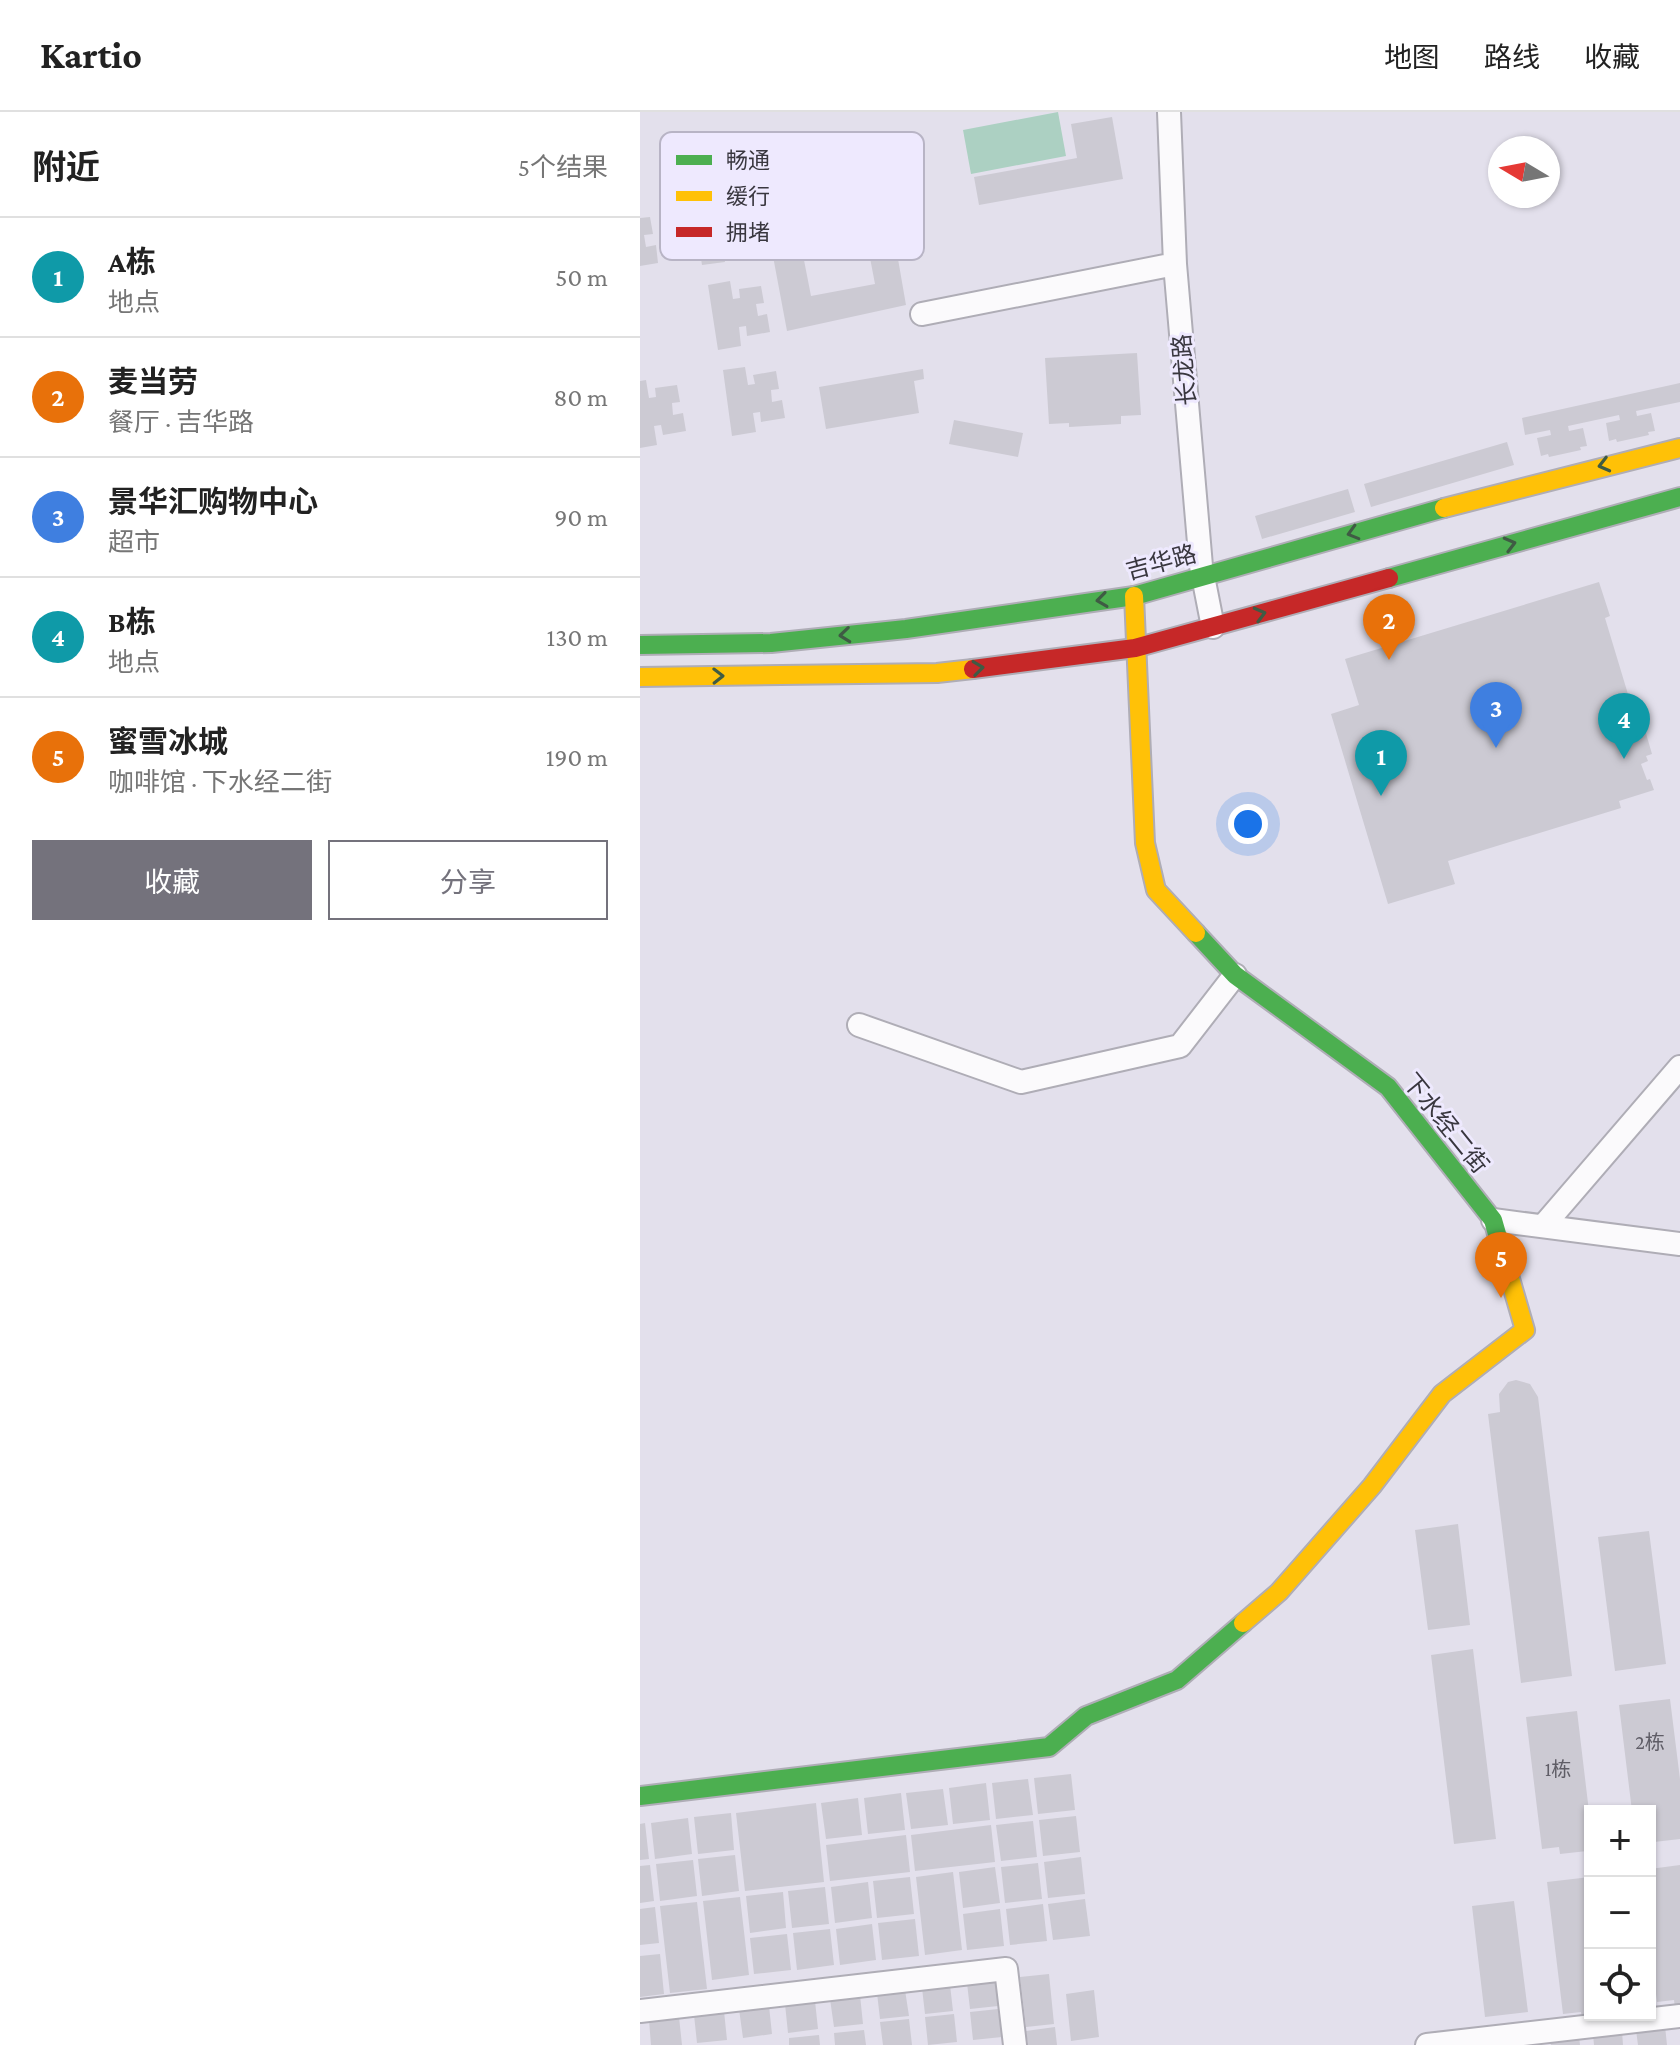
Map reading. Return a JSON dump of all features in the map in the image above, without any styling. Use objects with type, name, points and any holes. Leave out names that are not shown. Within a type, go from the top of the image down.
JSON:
[{"type":"main road","name":"吉华路","points":[[640,645],[771,643],[906,629],[1134,596],[1481,497],[1680,448]]},
{"type":"main road","points":[[640,677],[937,673],[1135,648],[1680,497]]},
{"type":"main road","points":[[1134,596],[1135,648]]},
{"type":"main road","name":"下水经二街","points":[[640,1796],[1049,1747],[1086,1716],[1177,1680],[1279,1592],[1372,1486],[1442,1394],[1525,1330],[1493,1220],[1388,1087],[1235,975],[1156,890],[1145,843],[1135,648]]},
{"type":"street","name":"长龙路","points":[[1169,112],[1175,264],[1203,576],[1213,627]]},
{"type":"street","points":[[922,314],[1175,264]]},
{"type":"street","points":[[859,1025],[1021,1082],[1180,1046],[1235,975]]},
{"type":"street","points":[[1544,1225],[1680,1067]]},
{"type":"street","points":[[1493,1220],[1680,1244]]},
{"type":"street","points":[[640,2011],[1006,1969],[1015,2045]]},
{"type":"street","points":[[1427,2045],[1680,2016]]},
{"type":"green space","points":[[1058,112],[1066,156],[971,174],[963,130]]},
{"type":"building","points":[[1112,117],[1123,179],[979,205],[974,177],[1077,158],[1071,124]]},
{"type":"building","points":[[650,217],[653,234],[644,235],[646,247],[656,245],[658,263],[640,266],[640,218]]},
{"type":"building","points":[[701,260],[725,260],[725,262],[702,265]]},
{"type":"building","points":[[774,260],[804,260],[811,296],[875,284],[870,260],[898,260],[906,305],[787,331]]},
{"type":"building","points":[[730,281],[733,299],[740,298],[739,289],[761,286],[764,303],[756,304],[758,316],[767,314],[770,332],[747,336],[746,326],[739,327],[741,346],[718,350],[708,285]]},
{"type":"building","points":[[1137,353],[1141,415],[1121,416],[1121,424],[1069,427],[1069,423],[1049,424],[1045,358]]},
{"type":"building","points":[[745,367],[748,385],[755,384],[753,375],[776,371],[779,389],[771,390],[772,402],[782,400],[785,418],[761,422],[760,412],[753,413],[756,432],[732,436],[723,370]]},
{"type":"building","points":[[923,369],[924,379],[914,381],[919,413],[826,429],[819,387]]},
{"type":"building","points":[[646,380],[649,398],[656,397],[655,388],[677,385],[680,402],[672,403],[673,415],[683,413],[686,431],[663,435],[661,425],[654,426],[657,445],[640,448],[640,381]]},
{"type":"building","points":[[1680,383],[1680,402],[1636,411],[1637,416],[1651,413],[1655,431],[1648,432],[1649,435],[1609,441],[1606,423],[1620,420],[1619,415],[1568,426],[1569,431],[1583,428],[1587,446],[1549,457],[1548,454],[1541,456],[1537,438],[1551,435],[1550,430],[1525,435],[1522,418]]},
{"type":"building","points":[[954,420],[1023,433],[1018,457],[949,444]]},
{"type":"building","points":[[1507,442],[1514,465],[1371,507],[1364,484]]},
{"type":"building","points":[[1348,489],[1355,512],[1262,539],[1255,516]]},
{"type":"building","points":[[1599,582],[1610,616],[1605,618],[1637,724],[1643,723],[1652,754],[1646,756],[1648,761],[1641,764],[1654,790],[1619,801],[1621,808],[1448,861],[1455,884],[1388,904],[1331,714],[1359,705],[1345,659]]},
{"type":"building","points":[[1516,1380],[1530,1384],[1538,1397],[1572,1676],[1521,1683],[1488,1414],[1500,1412],[1499,1394],[1508,1382]]},
{"type":"building","points":[[1458,1524],[1470,1625],[1428,1630],[1415,1530]]},
{"type":"building","points":[[1649,1531],[1666,1664],[1615,1671],[1598,1537]]},
{"type":"building","points":[[1473,1649],[1496,1839],[1454,1844],[1431,1655]]},
{"type":"building","points":[[1670,1699],[1680,1779],[1680,1839],[1656,1842],[1656,1805],[1631,1805],[1619,1705]]},
{"type":"building","points":[[1577,1711],[1588,1805],[1584,1805],[1584,1851],[1560,1854],[1559,1847],[1542,1849],[1526,1717]]},
{"type":"building","points":[[1071,1774],[1075,1810],[1038,1814],[1034,1778]]},
{"type":"building","points":[[1028,1779],[1033,1815],[996,1819],[992,1783]]},
{"type":"building","points":[[986,1783],[990,1820],[953,1824],[949,1788]]},
{"type":"building","points":[[943,1789],[948,1825],[911,1829],[906,1793]]},
{"type":"building","points":[[901,1793],[905,1830],[868,1834],[864,1798]]},
{"type":"building","points":[[858,1798],[862,1835],[826,1839],[821,1803]]},
{"type":"building","points":[[816,1803],[824,1882],[745,1891],[736,1813]]},
{"type":"building","points":[[731,1813],[734,1850],[698,1854],[694,1817]]},
{"type":"building","points":[[1076,1816],[1080,1852],[1043,1856],[1039,1820]]},
{"type":"building","points":[[688,1818],[692,1854],[655,1859],[651,1823]]},
{"type":"building","points":[[1033,1821],[1037,1857],[1001,1861],[996,1825]]},
{"type":"building","points":[[645,1823],[649,1859],[640,1860],[640,1824]]},
{"type":"building","points":[[991,1825],[995,1862],[915,1871],[911,1835]]},
{"type":"building","points":[[906,1835],[910,1872],[830,1881],[826,1845]]},
{"type":"building","points":[[735,1855],[739,1891],[702,1896],[698,1859]]},
{"type":"building","points":[[1081,1857],[1085,1894],[1048,1898],[1044,1862]]},
{"type":"building","points":[[693,1860],[697,1896],[660,1901],[656,1864]]},
{"type":"building","points":[[1038,1863],[1042,1899],[1005,1903],[1001,1867]]},
{"type":"building","points":[[650,1865],[654,1901],[640,1903],[640,1866]]},
{"type":"building","points":[[1680,1865],[1680,2007],[1675,2008],[1674,2000],[1657,2002],[1656,1868]]},
{"type":"building","points":[[995,1867],[1000,1903],[963,1908],[959,1872]]},
{"type":"building","points":[[953,1872],[962,1950],[925,1955],[916,1877]]},
{"type":"building","points":[[910,1877],[914,1914],[877,1918],[873,1881]]},
{"type":"building","points":[[1584,1878],[1584,2020],[1581,2012],[1563,2014],[1547,1882]]},
{"type":"building","points":[[868,1882],[872,1918],[835,1923],[831,1887]]},
{"type":"building","points":[[825,1887],[829,1924],[792,1928],[788,1891]]},
{"type":"building","points":[[783,1892],[786,1928],[750,1933],[746,1896]]},
{"type":"building","points":[[740,1897],[749,1975],[712,1980],[703,1901]]},
{"type":"building","points":[[1085,1899],[1090,1936],[1053,1940],[1048,1904]]},
{"type":"building","points":[[1514,1901],[1528,2012],[1485,2017],[1472,1906]]},
{"type":"building","points":[[697,1902],[707,1989],[670,1993],[660,1906]]},
{"type":"building","points":[[1043,1904],[1047,1941],[1010,1945],[1006,1909]]},
{"type":"building","points":[[655,1907],[659,1943],[640,1945],[640,1909]]},
{"type":"building","points":[[1000,1909],[1004,1946],[967,1950],[963,1914]]},
{"type":"building","points":[[915,1919],[919,1956],[882,1960],[878,1923]]},
{"type":"building","points":[[872,1924],[876,1960],[840,1965],[836,1929]]},
{"type":"building","points":[[830,1929],[834,1965],[797,1970],[793,1933]]},
{"type":"building","points":[[787,1934],[791,1970],[754,1974],[750,1938]]},
{"type":"building","points":[[660,1954],[664,1994],[640,1997],[640,1956]]},
{"type":"building","points":[[1049,1974],[1054,2024],[1026,2027],[1020,1977]]},
{"type":"building","points":[[995,1980],[998,2006],[970,2009],[967,1983]]},
{"type":"building","points":[[950,1985],[953,2011],[925,2014],[922,1988]]},
{"type":"building","points":[[905,1990],[909,2016],[880,2019],[877,1993]]},
{"type":"building","points":[[1094,1990],[1099,2037],[1071,2041],[1066,1994]]},
{"type":"building","points":[[860,1995],[863,2024],[834,2027],[830,1999]]},
{"type":"building","points":[[815,2001],[818,2029],[788,2033],[785,2004]]},
{"type":"building","points":[[769,2006],[772,2034],[743,2038],[739,2009]]},
{"type":"building","points":[[998,2009],[1002,2037],[973,2040],[970,2012]]},
{"type":"building","points":[[724,2011],[727,2040],[697,2043],[694,2015]]},
{"type":"building","points":[[954,2014],[957,2042],[928,2045],[925,2017]]},
{"type":"building","points":[[679,2017],[682,2045],[651,2045],[649,2020]]},
{"type":"building","points":[[909,2019],[912,2045],[883,2045],[880,2022]]},
{"type":"building","points":[[1665,2026],[1667,2045],[1638,2045],[1636,2030]]},
{"type":"building","points":[[1055,2027],[1057,2045],[1028,2045],[1026,2031]]},
{"type":"building","points":[[864,2030],[866,2045],[835,2045],[834,2033]]},
{"type":"building","points":[[1622,2031],[1623,2045],[1594,2045],[1593,2035]]},
{"type":"building","points":[[819,2035],[820,2045],[789,2045],[789,2038]]},
{"type":"building","points":[[1579,2036],[1580,2045],[1551,2045],[1550,2040]]},
{"type":"traffic: fast","points":[[1389,578],[1680,497]]},
{"type":"traffic: fast","points":[[640,645],[771,643],[906,629],[1134,596],[1444,508]]},
{"type":"traffic: fast","points":[[1196,933],[1235,975],[1388,1087],[1493,1220],[1504,1258]]},
{"type":"traffic: fast","points":[[640,1796],[1049,1747],[1086,1716],[1177,1680],[1243,1623]]},
{"type":"traffic: slow","points":[[1444,508],[1680,448]]},
{"type":"traffic: slow","points":[[1134,596],[1145,843],[1156,890],[1196,933]]},
{"type":"traffic: slow","points":[[640,677],[937,673],[973,669]]},
{"type":"traffic: slow","points":[[1243,1623],[1279,1592],[1372,1486],[1442,1394],[1525,1330],[1504,1258]]},
{"type":"traffic: jam","points":[[973,669],[1135,648],[1389,578]]},
{"type":"place","name":"麦当劳","points":[[1389,660]]},
{"type":"place","name":"景华汇购物中心","points":[[1496,748]]},
{"type":"place","name":"B栋","points":[[1624,759]]},
{"type":"place","name":"A栋","points":[[1381,796]]},
{"type":"place","name":"蜜雪冰城","points":[[1501,1298]]}]
